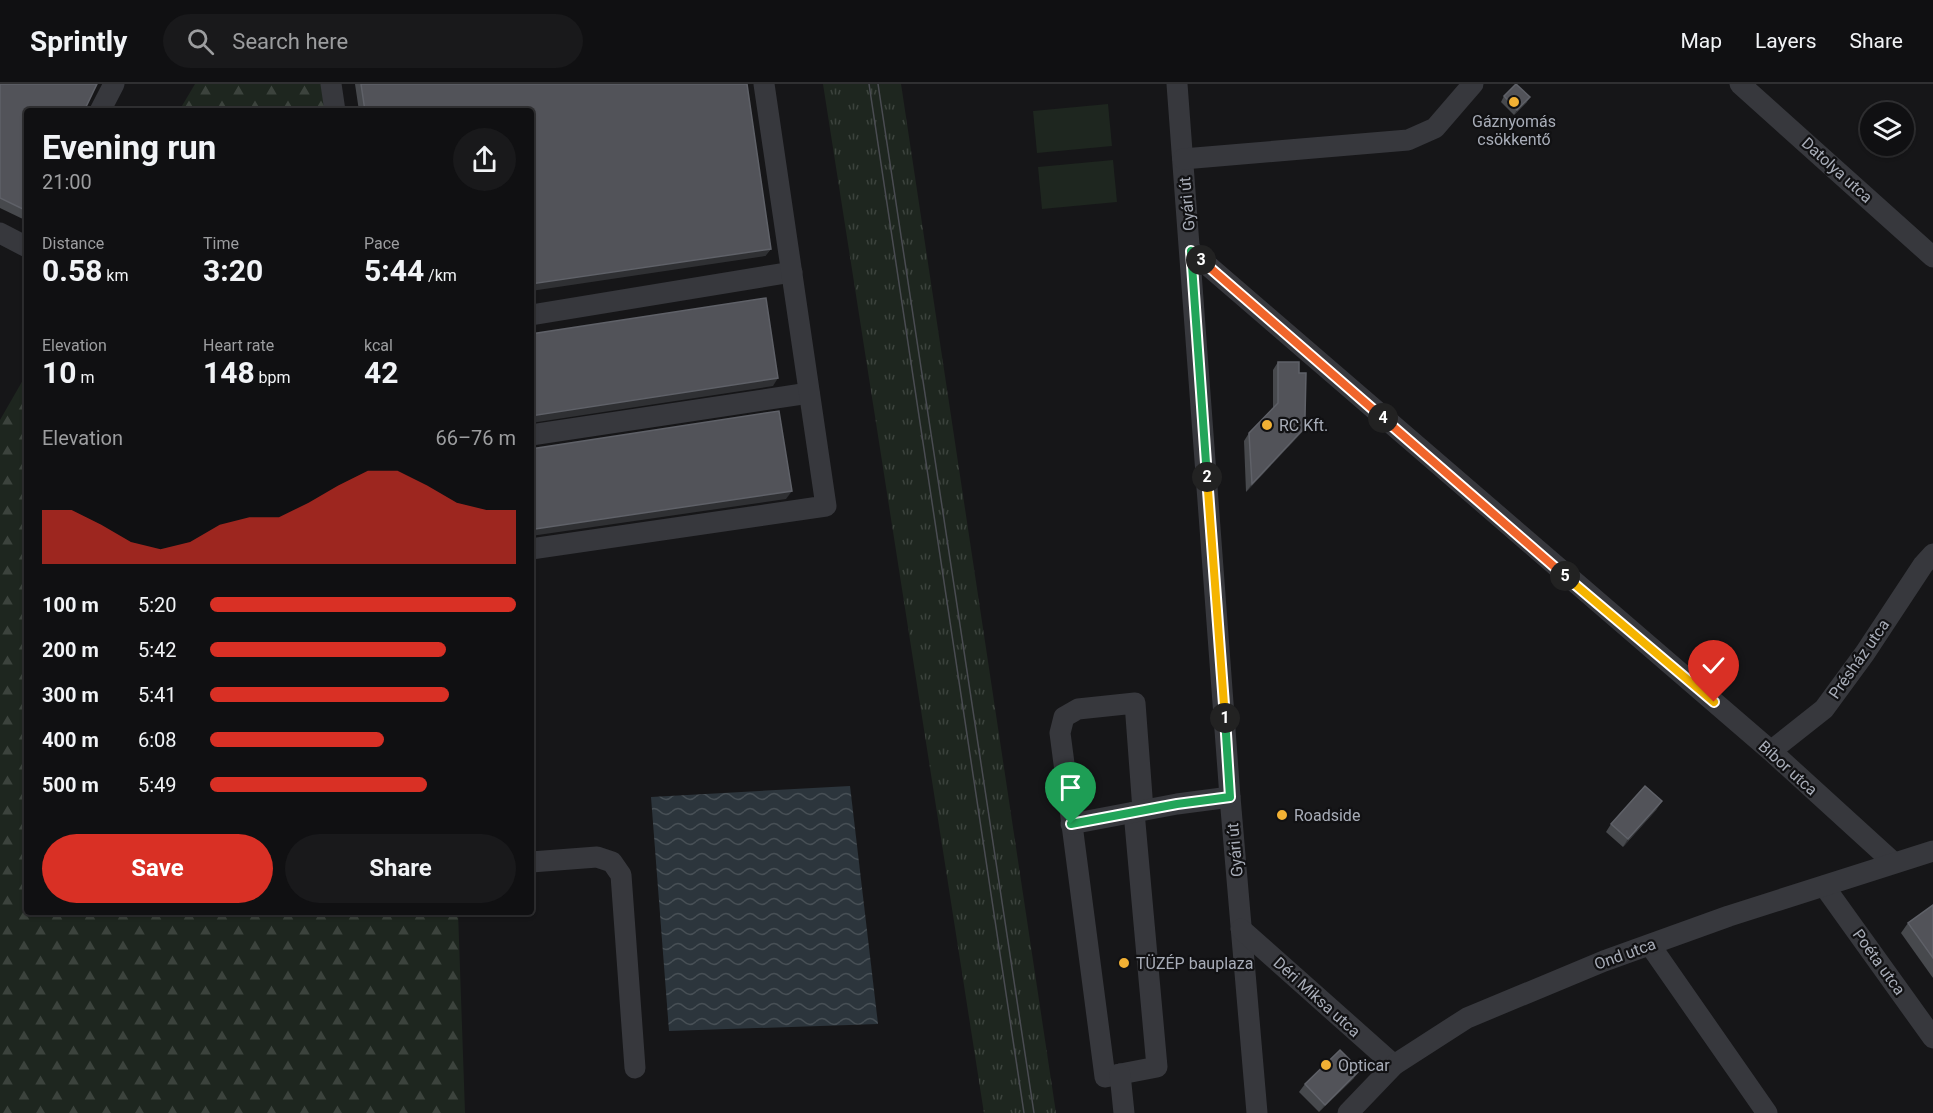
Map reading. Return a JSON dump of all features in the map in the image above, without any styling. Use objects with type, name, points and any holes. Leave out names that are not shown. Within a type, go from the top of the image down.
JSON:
[{"type":"street","points":[[102,108],[114,84]]},
{"type":"street","points":[[331,84],[335,108]]},
{"type":"street","points":[[534,549],[826,506],[764,84]]},
{"type":"street","name":"Gyári út","points":[[1177,84],[1230,797],[1257,1113]]},
{"type":"street","points":[[1183,159],[1408,140],[1435,128],[1473,84]]},
{"type":"street","name":"Datolya utca","points":[[1740,84],[1933,257]]},
{"type":"street","points":[[0,233],[24,245]]},
{"type":"street","name":"Bíbor utca","points":[[1191,251],[1771,751],[1894,863]]},
{"type":"street","points":[[534,315],[792,272]]},
{"type":"street","points":[[534,435],[809,393]]},
{"type":"street","name":"Présház utca","points":[[1771,751],[1824,709],[1923,565],[1933,554]]},
{"type":"street","points":[[1135,703],[1139,811],[1157,1067],[1105,1077],[1071,824],[1060,733],[1064,717],[1078,709],[1135,703]]},
{"type":"street","points":[[1071,824],[1230,797]]},
{"type":"street","name":"Ond utca","points":[[1348,1113],[1394,1065],[1467,1018],[1604,961],[1729,916],[1933,851]]},
{"type":"street","points":[[534,862],[597,857],[612,862],[621,875],[634,1068]]},
{"type":"street","name":"Poéta utca","points":[[1824,886],[1933,1038]]},
{"type":"street","name":"Déri Miksa utca","points":[[1241,929],[1394,1065]]},
{"type":"street","points":[[1650,945],[1767,1113]]},
{"type":"street","points":[[1120,1074],[1124,1113]]},
{"type":"green space","points":[[195,84],[325,84],[329,108],[181,108]]},
{"type":"green space","points":[[823,84],[901,84],[1056,1113],[984,1113]]},
{"type":"green space","points":[[1108,104],[1112,146],[1037,153],[1033,111]]},
{"type":"green space","points":[[1113,160],[1117,202],[1042,209],[1038,167]]},
{"type":"green space","points":[[24,378],[24,915],[458,915],[465,1113],[0,1113],[0,420]]},
{"type":"water","points":[[850,786],[878,1024],[669,1031],[651,797]]},
{"type":"building","points":[[0,84],[97,84],[85,108],[24,108],[24,210],[0,198]]},
{"type":"building","points":[[361,84],[747,84],[771,249],[534,284],[534,108],[365,108]]},
{"type":"building","name":"Gáznyomás csökkentő","points":[[1516,84],[1530,97],[1517,110],[1504,96]]},
{"type":"building","points":[[766,298],[778,378],[534,416],[534,334]]},
{"type":"building","points":[[1278,362],[1299,362],[1299,373],[1306,373],[1305,417],[1310,422],[1252,484],[1249,433],[1278,403]]},
{"type":"building","points":[[779,411],[792,491],[534,530],[534,449]]},
{"type":"building","points":[[1645,786],[1662,801],[1628,839],[1611,824]]},
{"type":"building","points":[[1933,905],[1933,958],[1908,923]]},
{"type":"building","points":[[1340,1050],[1360,1070],[1325,1105],[1305,1084]]},
{"type":"tram line","points":[[869,84],[1024,1113]]},
{"type":"tram line","points":[[878,84],[1034,1113]]},
{"type":"place","name":"Gáznyomás csökkentő","points":[[1514,102]]},
{"type":"place","name":"RC Kft.","points":[[1267,425]]},
{"type":"place","name":"Roadside","points":[[1282,815]]},
{"type":"place","name":"TÜZÉP bauplaza","points":[[1124,963]]},
{"type":"place","name":"Opticar","points":[[1326,1065]]},
{"type":"route","points":[[1071,824],[1177,804],[1230,797],[1191,251],[1714,702]]}]
